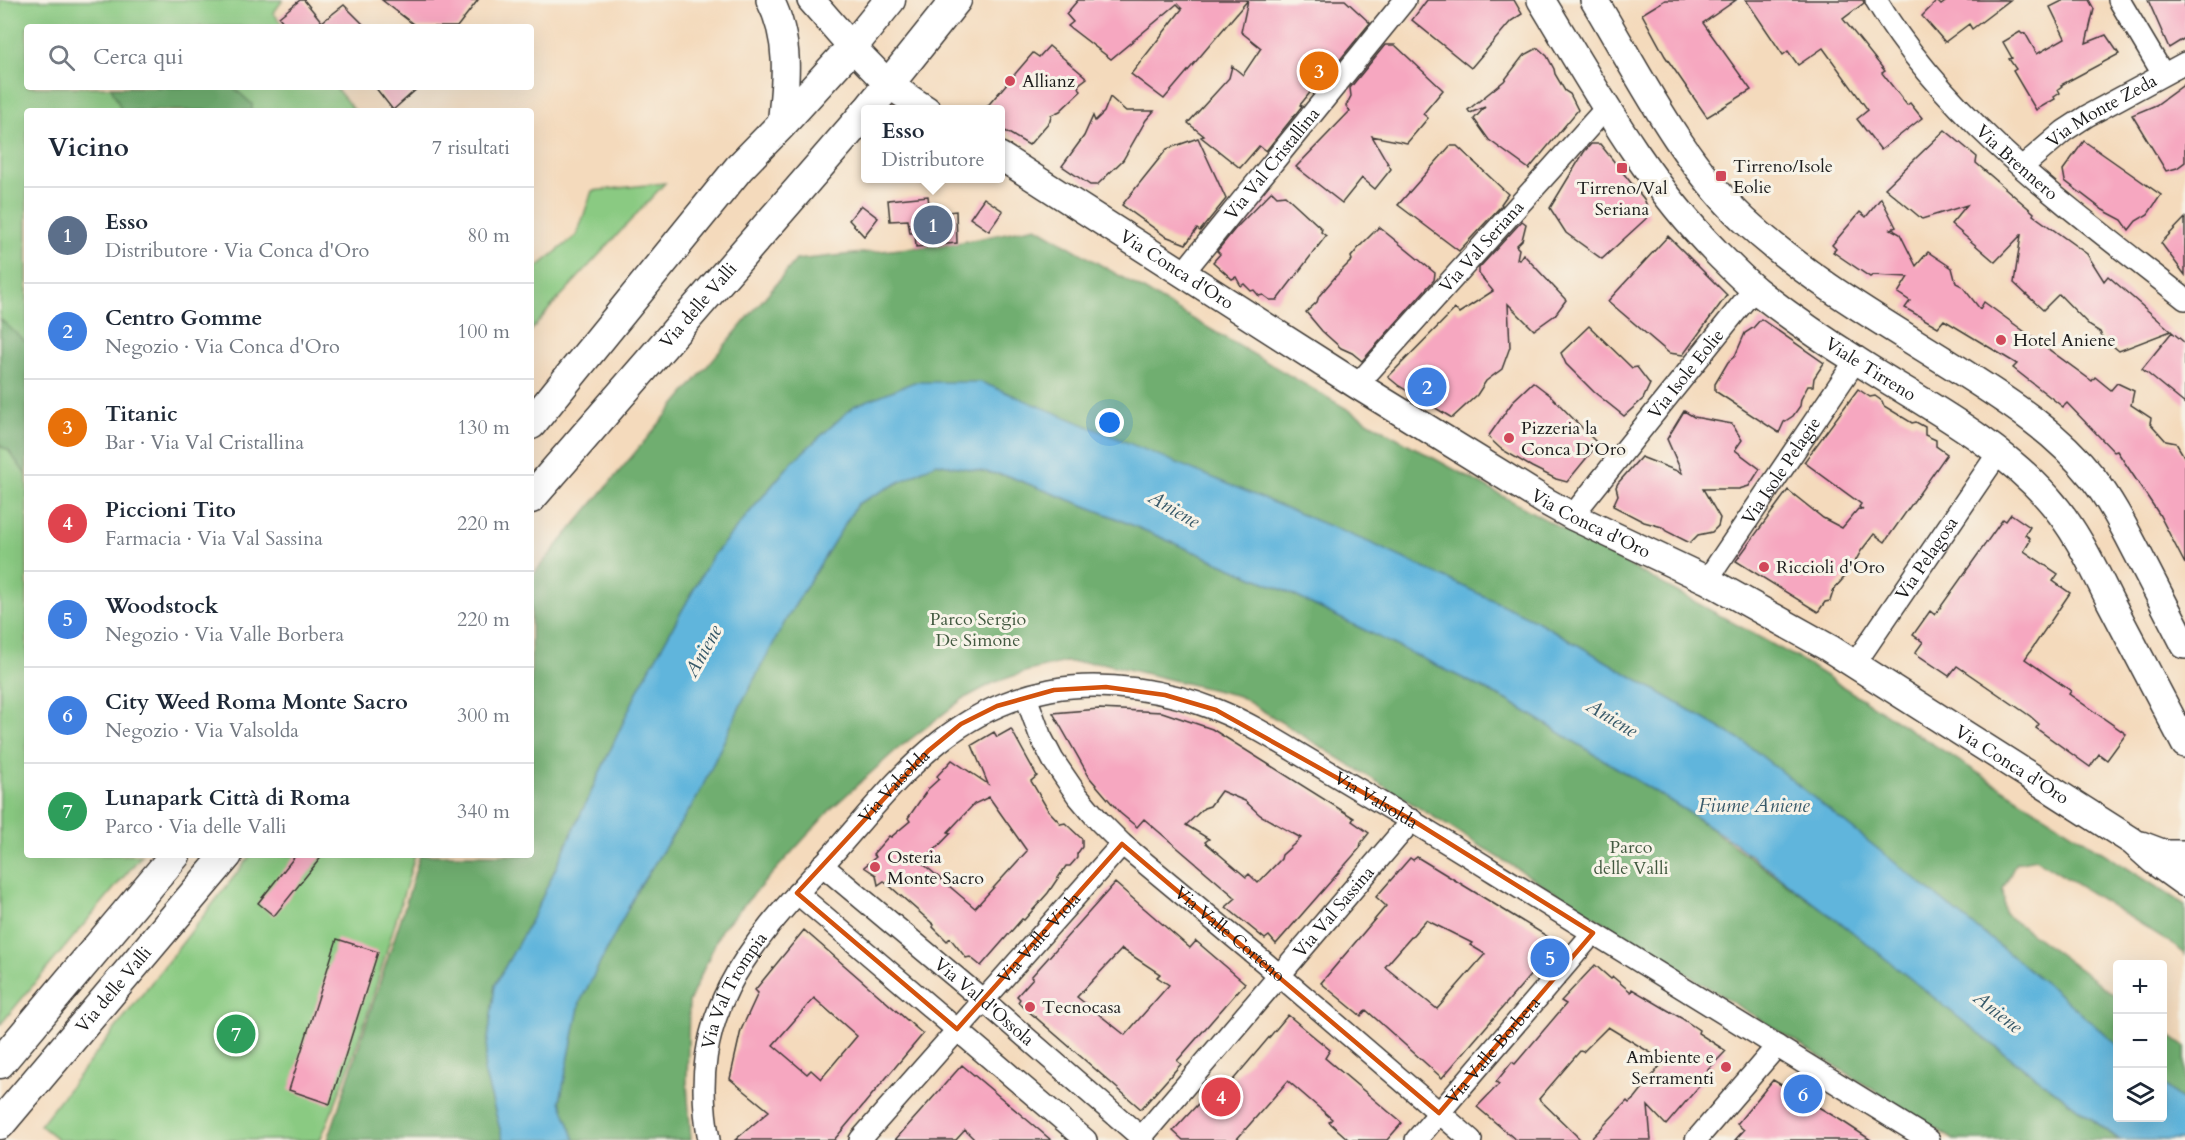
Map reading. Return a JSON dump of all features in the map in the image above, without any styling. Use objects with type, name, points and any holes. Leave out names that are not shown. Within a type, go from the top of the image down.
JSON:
[{"type":"main road","points":[[534,420],[739,168],[852,47],[890,0]]},
{"type":"main road","name":"Via delle Valli","points":[[872,105],[956,0]]},
{"type":"main road","name":"Via delle Valli","points":[[534,495],[861,118]]},
{"type":"main road","points":[[0,1063],[172,858]]},
{"type":"main road","name":"Via delle Valli","points":[[5,1117],[224,858]]},
{"type":"street","points":[[770,0],[780,25],[786,52],[786,80],[781,125]]},
{"type":"street","points":[[811,0],[889,85],[919,105]]},
{"type":"street","name":"Via Val Cristallina","points":[[1183,273],[1406,0]]},
{"type":"street","name":"Viale Tirreno","points":[[1541,0],[1645,166],[1679,212],[1705,241],[1754,289],[1856,360],[1959,423],[2026,474],[2045,495],[2079,540],[2185,744]]},
{"type":"street","points":[[1593,0],[1697,168],[1745,220],[1782,254],[1830,288],[2031,417],[2080,463],[2104,492],[2117,514],[2185,645]]},
{"type":"street","name":"Via Brennero","points":[[1876,0],[1910,51],[1958,107],[2022,167],[2185,299]]},
{"type":"street","points":[[2119,0],[2163,74]]},
{"type":"street","name":"Via Monte Zeda","points":[[2022,167],[2070,127],[2185,63]]},
{"type":"street","name":"Via Val Seriana","points":[[1357,385],[1607,107]]},
{"type":"street","name":"Via Conca d'Oro","points":[[1005,159],[1357,385],[1572,516],[1707,580],[1829,648],[2132,841],[2153,860],[2185,883]]},
{"type":"street","name":"Via Isole Eolie","points":[[1572,516],[1754,289]]},
{"type":"street","name":"Via Isole Pelagie","points":[[1707,580],[1856,360]]},
{"type":"street","name":"Via Pelagosa","points":[[1854,664],[1999,452]]},
{"type":"street","name":"Via Valsolda","points":[[822,866],[911,767],[947,735],[981,713],[1026,697],[1064,688],[1114,688],[1165,695],[1204,705],[1246,724],[1413,820],[1929,1140]]},
{"type":"street","name":"Via Valle Corteno","points":[[1026,697],[1040,735],[1056,765],[1077,795],[1122,844],[1471,1140]]},
{"type":"street","name":"Via Val Sassina","points":[[1142,1139],[1413,820]]},
{"type":"street","points":[[2132,841],[2165,854],[2185,854]]},
{"type":"street","name":"Via Valle Viola","points":[[860,1140],[1122,844]]},
{"type":"street","name":"Via Val Trompia","points":[[709,1140],[705,1121],[705,1071],[707,1053],[719,1006],[731,979],[748,951],[822,866]]},
{"type":"street","name":"Via Val d'Ossola","points":[[822,866],[983,1000],[1142,1139]]},
{"type":"street","points":[[797,893],[1086,1140]]},
{"type":"street","name":"Via Valle Borbera","points":[[1416,1140],[1593,933]]},
{"type":"street","points":[[1696,1140],[1777,1046]]},
{"type":"highlighted area","points":[[1106,687],[1165,695],[1216,710],[1412,820],[1593,933],[1439,1113],[1122,844],[957,1029],[797,893],[928,751],[961,724],[997,706],[1054,690]]},
{"type":"green space","points":[[0,0],[283,0],[273,13],[282,24],[24,24],[24,90],[338,90],[352,108],[24,108],[24,858],[139,858],[0,1025]]},
{"type":"green space","points":[[112,90],[236,90],[252,104],[252,108],[121,108]]},
{"type":"green space","points":[[665,183],[534,327],[534,266],[537,267],[577,235],[592,191]]},
{"type":"green space","points":[[1036,227],[1388,433],[1801,660],[2185,905],[2185,955],[2170,942],[2036,859],[2016,863],[2003,889],[2005,914],[2113,994],[2113,1042],[2053,989],[1744,742],[1537,621],[854,406],[791,463],[712,557],[640,686],[535,913],[495,985],[484,1071],[503,1140],[328,1140],[419,858],[534,858],[534,573],[796,260],[957,243]]},
{"type":"green space","points":[[0,319],[24,340],[24,472],[8,450],[0,446]]},
{"type":"green space","name":"Parco delle Valli","points":[[936,463],[1008,476],[1111,516],[1283,590],[1507,700],[1685,810],[1850,930],[1978,1033],[2119,1140],[1954,1140],[1239,696],[1102,663],[1065,662],[993,683],[963,699],[895,751],[832,808],[721,930],[689,1002],[687,1083],[691,1140],[575,1140],[560,1101],[580,1002],[638,889],[698,796],[743,700],[787,618],[857,504]]},
{"type":"green space","points":[[249,858],[414,858],[360,1035],[320,1140],[59,1140],[40,1125]]},
{"type":"green space","points":[[2167,1034],[2185,1047],[2185,1103],[2167,1087]]},
{"type":"water","points":[[914,382],[981,382],[1373,544],[1537,621],[1744,742],[2053,989],[2113,1042],[2113,1122],[2167,1122],[2167,1087],[2185,1103],[2185,1140],[2120,1140],[1978,1033],[1850,930],[1733,842],[1507,700],[1283,590],[1111,516],[1008,476],[936,463],[857,504],[787,618],[743,700],[698,796],[638,889],[580,1002],[560,1101],[575,1140],[503,1140],[484,1071],[495,985],[535,913],[640,686],[712,557],[791,463],[854,406]]},
{"type":"building","points":[[300,0],[304,0],[322,22],[344,5],[363,24],[285,24],[279,17]]},
{"type":"building","points":[[382,0],[478,0],[459,24],[413,24]]},
{"type":"building","points":[[1078,0],[1248,0],[1164,99],[1131,74],[1182,9],[1177,4],[1111,59],[1068,26],[1073,22],[1066,14]]},
{"type":"building","points":[[1248,0],[1345,0],[1370,23],[1330,72],[1321,79],[1266,151],[1259,146],[1240,168],[1201,137],[1204,136],[1188,123],[1229,78],[1232,66],[1243,75],[1261,48],[1241,32]]},
{"type":"building","points":[[1427,0],[1514,0],[1522,14],[1511,21],[1471,68],[1412,20]]},
{"type":"building","points":[[1665,0],[1736,0],[1703,23],[1751,90],[1707,117],[1665,56],[1642,14]]},
{"type":"building","points":[[1746,0],[1863,0],[1864,3],[1843,19],[1885,71],[1882,73],[1907,105],[1910,103],[1922,118],[1881,150],[1857,119],[1868,110],[1823,48],[1798,65],[1788,51],[1783,55]]},
{"type":"building","points":[[1948,0],[2010,0],[1972,29],[1969,24],[1945,42],[1922,16],[1937,1],[1941,5]]},
{"type":"building","points":[[2064,0],[2089,0],[2094,9],[2086,43],[2106,35],[2119,54],[2061,85],[2058,89],[2060,93],[2054,97],[2055,99],[2036,110],[2013,71],[2016,69],[2009,59],[2012,58],[2003,42],[2020,32],[2025,33],[2037,54],[2065,38],[2050,7]]},
{"type":"building","points":[[2148,0],[2185,0],[2185,38],[2169,48]]},
{"type":"building","points":[[1385,45],[1395,45],[1443,90],[1423,114],[1428,118],[1407,143],[1372,136],[1391,169],[1375,189],[1362,178],[1342,203],[1296,167],[1350,111],[1346,106],[1351,96],[1350,88]]},
{"type":"building","points":[[1049,46],[1087,78],[1078,85],[1081,91],[1060,111],[1051,115],[1050,121],[1029,145],[1005,131],[1005,105],[988,105],[1033,53],[1039,57]]},
{"type":"building","points":[[1538,48],[1547,56],[1555,74],[1565,91],[1570,94],[1578,110],[1529,169],[1489,140],[1474,119],[1485,107],[1470,113],[1468,110],[1504,81],[1523,56]]},
{"type":"building","points":[[2185,84],[2185,162],[2177,168],[2166,171],[2132,115],[2156,105]]},
{"type":"building","points":[[377,90],[416,90],[395,108],[391,108]]},
{"type":"building","points":[[1110,97],[1126,111],[1154,111],[1146,120],[1123,160],[1097,185],[1090,185],[1062,166],[1084,136],[1093,116],[1095,121],[1104,112]]},
{"type":"building","points":[[1945,130],[1977,157],[1976,163],[2034,213],[2033,215],[2087,254],[2104,281],[2108,276],[2171,331],[2119,351],[2102,337],[2100,332],[2090,326],[2059,294],[2043,310],[2014,283],[2021,235],[1995,262],[1951,224],[1967,205],[1922,219],[1885,188]]},
{"type":"building","points":[[1198,138],[1226,199],[1200,231],[1197,229],[1186,244],[1165,236],[1122,205],[1167,149]]},
{"type":"building","points":[[2084,141],[2161,195],[2148,214],[2136,221],[2129,230],[2122,220],[2103,210],[2065,181],[2063,170]]},
{"type":"building","points":[[1591,144],[1600,144],[1644,199],[1646,210],[1650,215],[1602,259],[1566,233],[1550,208]]},
{"type":"building","points":[[1450,146],[1457,146],[1508,194],[1502,205],[1459,251],[1398,205]]},
{"type":"building","points":[[1272,191],[1277,196],[1285,195],[1322,229],[1321,232],[1326,236],[1277,300],[1270,300],[1263,295],[1259,296],[1244,284],[1241,286],[1236,277],[1232,279],[1213,262],[1220,254],[1217,251],[1235,229]]},
{"type":"building","points":[[928,196],[930,214],[956,211],[957,243],[916,247],[915,233],[910,233],[908,220],[890,221],[888,200]]},
{"type":"building","points":[[984,198],[1003,211],[989,231],[970,218]]},
{"type":"building","points":[[1881,198],[1896,227],[1891,229],[1900,234],[1916,266],[1928,252],[1952,268],[1956,283],[1962,286],[1980,309],[1984,302],[2092,381],[2095,377],[2111,390],[2117,383],[2134,391],[2131,405],[2151,418],[2150,423],[2166,441],[2176,443],[2185,458],[2185,564],[2159,514],[2117,451],[2114,452],[2067,403],[2063,407],[2013,368],[2017,364],[1944,320],[1938,327],[1905,308],[1910,301],[1898,293],[1908,277],[1873,275],[1870,277],[1833,252],[1836,249],[1832,245],[1860,212],[1866,217]]},
{"type":"building","points":[[861,205],[878,218],[864,236],[849,220]]},
{"type":"building","points":[[2185,218],[2185,275],[2161,243]]},
{"type":"building","points":[[1522,221],[1526,224],[1522,240],[1516,246],[1519,249],[1517,259],[1519,260],[1523,254],[1566,300],[1555,315],[1534,330],[1508,304],[1510,347],[1502,369],[1486,381],[1477,395],[1452,418],[1388,377],[1455,309],[1459,313],[1493,291],[1479,274],[1479,268]]},
{"type":"building","points":[[1379,227],[1435,273],[1434,280],[1362,361],[1341,348],[1306,312],[1352,260],[1351,257],[1360,246]]},
{"type":"building","points":[[1668,236],[1727,295],[1683,355],[1669,353],[1608,301]]},
{"type":"building","points":[[1761,319],[1824,363],[1814,378],[1813,386],[1808,386],[1800,406],[1793,416],[1784,422],[1779,433],[1715,391],[1715,384],[1728,362],[1735,356],[1745,333]]},
{"type":"building","points":[[1589,326],[1632,368],[1637,367],[1650,384],[1643,399],[1624,416],[1594,392],[1566,364],[1561,353]]},
{"type":"building","points":[[2172,332],[2185,343],[2185,404],[2142,369]]},
{"type":"building","points":[[1533,382],[1550,395],[1598,444],[1567,482],[1532,467],[1501,449],[1488,437],[1514,400]]},
{"type":"building","points":[[1858,389],[1870,397],[1875,396],[1882,401],[1884,406],[1912,423],[1916,422],[1925,427],[1925,435],[1936,440],[1936,446],[1947,454],[1885,542],[1874,534],[1850,571],[1834,589],[1830,601],[1825,602],[1818,612],[1736,561],[1788,490],[1823,518],[1842,528],[1858,509],[1863,510],[1859,507],[1861,504],[1804,462]]},
{"type":"building","points":[[1684,411],[1694,417],[1732,424],[1742,440],[1735,450],[1760,469],[1749,486],[1739,489],[1703,489],[1720,518],[1718,526],[1712,532],[1698,535],[1690,543],[1662,527],[1644,522],[1613,506],[1618,495],[1616,487],[1618,483],[1641,457],[1682,473],[1667,439]]},
{"type":"building","points":[[2011,514],[2030,527],[2025,535],[2030,538],[2030,541],[2024,551],[2058,574],[2053,581],[2070,593],[2025,659],[2071,691],[2069,694],[2126,734],[2107,760],[2099,754],[2090,767],[2036,728],[2039,724],[2030,716],[1957,666],[1949,676],[1915,653],[1923,642],[1913,635],[1930,611],[1935,615],[2003,519],[2006,521]]},
{"type":"building","points":[[1099,709],[1162,712],[1212,729],[1354,818],[1352,821],[1369,833],[1360,848],[1276,944],[1269,936],[1265,939],[1226,907],[1236,898],[1144,819],[1137,827],[1120,813],[1090,778],[1053,713]],"holes":[[[1221,791],[1245,801],[1260,815],[1301,838],[1282,855],[1281,859],[1258,883],[1249,874],[1246,877],[1205,842],[1209,839],[1186,825],[1204,808],[1210,806]]]},
{"type":"building","points":[[1011,729],[1037,776],[1031,781],[1048,810],[1061,824],[1065,823],[1082,839],[1082,847],[1077,858],[1070,866],[1066,866],[1048,893],[981,966],[970,957],[966,958],[950,938],[947,941],[933,927],[934,925],[884,881],[878,885],[876,875],[864,867],[876,857],[873,854],[889,836],[891,837],[910,821],[908,818],[928,789],[939,779],[937,776],[952,760],[988,784],[972,745],[994,732],[997,737]],"holes":[[[989,797],[1027,851],[975,908],[922,863],[951,833],[948,832],[974,804]]]},
{"type":"building","points":[[1417,857],[1558,943],[1442,1078],[1366,1010],[1361,1016],[1321,983],[1386,906],[1376,897],[1410,858],[1413,860]],"holes":[[[1426,920],[1472,943],[1470,945],[1485,954],[1437,1009],[1385,967]]]},
{"type":"building","points":[[294,858],[321,858],[274,916],[258,903]]},
{"type":"building","points":[[1115,883],[1190,948],[1196,941],[1245,983],[1177,1061],[1181,1064],[1141,1109],[1018,1002],[1020,999],[1017,996],[1033,978],[1031,977]],"holes":[[[1122,949],[1160,974],[1157,977],[1169,985],[1125,1035],[1077,997]]]},
{"type":"building","points":[[804,930],[923,1034],[834,1140],[735,1140],[769,1111],[730,1079],[741,1030],[758,993],[755,990]],"holes":[[[814,998],[857,1036],[821,1079],[811,1070],[807,1074],[773,1045]]]},
{"type":"building","points":[[337,939],[378,952],[330,1104],[289,1090]]},
{"type":"building","points":[[1595,965],[1611,979],[1613,977],[1631,992],[1632,989],[1681,1018],[1699,1030],[1698,1033],[1726,1051],[1703,1075],[1706,1078],[1666,1125],[1648,1106],[1651,1140],[1590,1140],[1627,1101],[1629,1103],[1635,1098],[1664,1061],[1608,1027],[1583,1052],[1580,1051],[1539,1099],[1581,1140],[1516,1140],[1477,1107],[1499,1084],[1496,1082],[1512,1062],[1515,1064],[1566,1004],[1561,1001]]},
{"type":"building","points":[[1288,1015],[1330,1050],[1325,1058],[1402,1123],[1387,1140],[1349,1140],[1329,1122],[1332,1119],[1288,1081],[1236,1140],[1183,1140],[1173,1131],[1209,1092],[1217,1099]]},
{"type":"building","points":[[962,1065],[1051,1140],[975,1140],[965,1130],[956,1140],[895,1140]]},
{"type":"building","points":[[1773,1080],[1871,1140],[1735,1140],[1744,1130],[1737,1124]]},
{"type":"place","name":"Titanic","points":[[1319,71]]},
{"type":"place","name":"Allianz","points":[[1010,81]]},
{"type":"place","name":"Tirreno/Val Seriana","points":[[1622,168]]},
{"type":"place","name":"Tirreno/Isole Eolie","points":[[1721,176]]},
{"type":"place","name":"Esso","points":[[933,225]]},
{"type":"place","name":"Hotel Aniene","points":[[2001,340]]},
{"type":"place","name":"Centro Gomme","points":[[1427,387]]},
{"type":"place","name":"Pizzeria la Conca D‘Oro","points":[[1509,438]]},
{"type":"place","name":"Riccioli d'Oro","points":[[1764,567]]},
{"type":"place","name":"Osteria Monte Sacro","points":[[875,867]]},
{"type":"place","name":"Woodstock","points":[[1550,958]]},
{"type":"place","name":"Tecnocasa","points":[[1030,1007]]},
{"type":"place","name":"Lunapark Città di Roma","points":[[236,1034]]},
{"type":"place","name":"Ambiente e Serramenti","points":[[1726,1067]]},
{"type":"place","name":"City Weed Roma Monte Sacro","points":[[1803,1094]]},
{"type":"place","name":"Piccioni Tito","points":[[1221,1097]]},
{"type":"water label","name":"Aniene","points":[[1174,509]]},
{"type":"water label","name":"Aniene","points":[[703,651]]},
{"type":"water label","name":"Aniene","points":[[1612,718]]},
{"type":"water label","name":"Fiume Aniene","points":[[1754,805]]},
{"type":"water label","name":"Aniene","points":[[1998,1012]]},
{"type":"park label","name":"Parco Sergio De Simone","points":[[978,629]]}]
